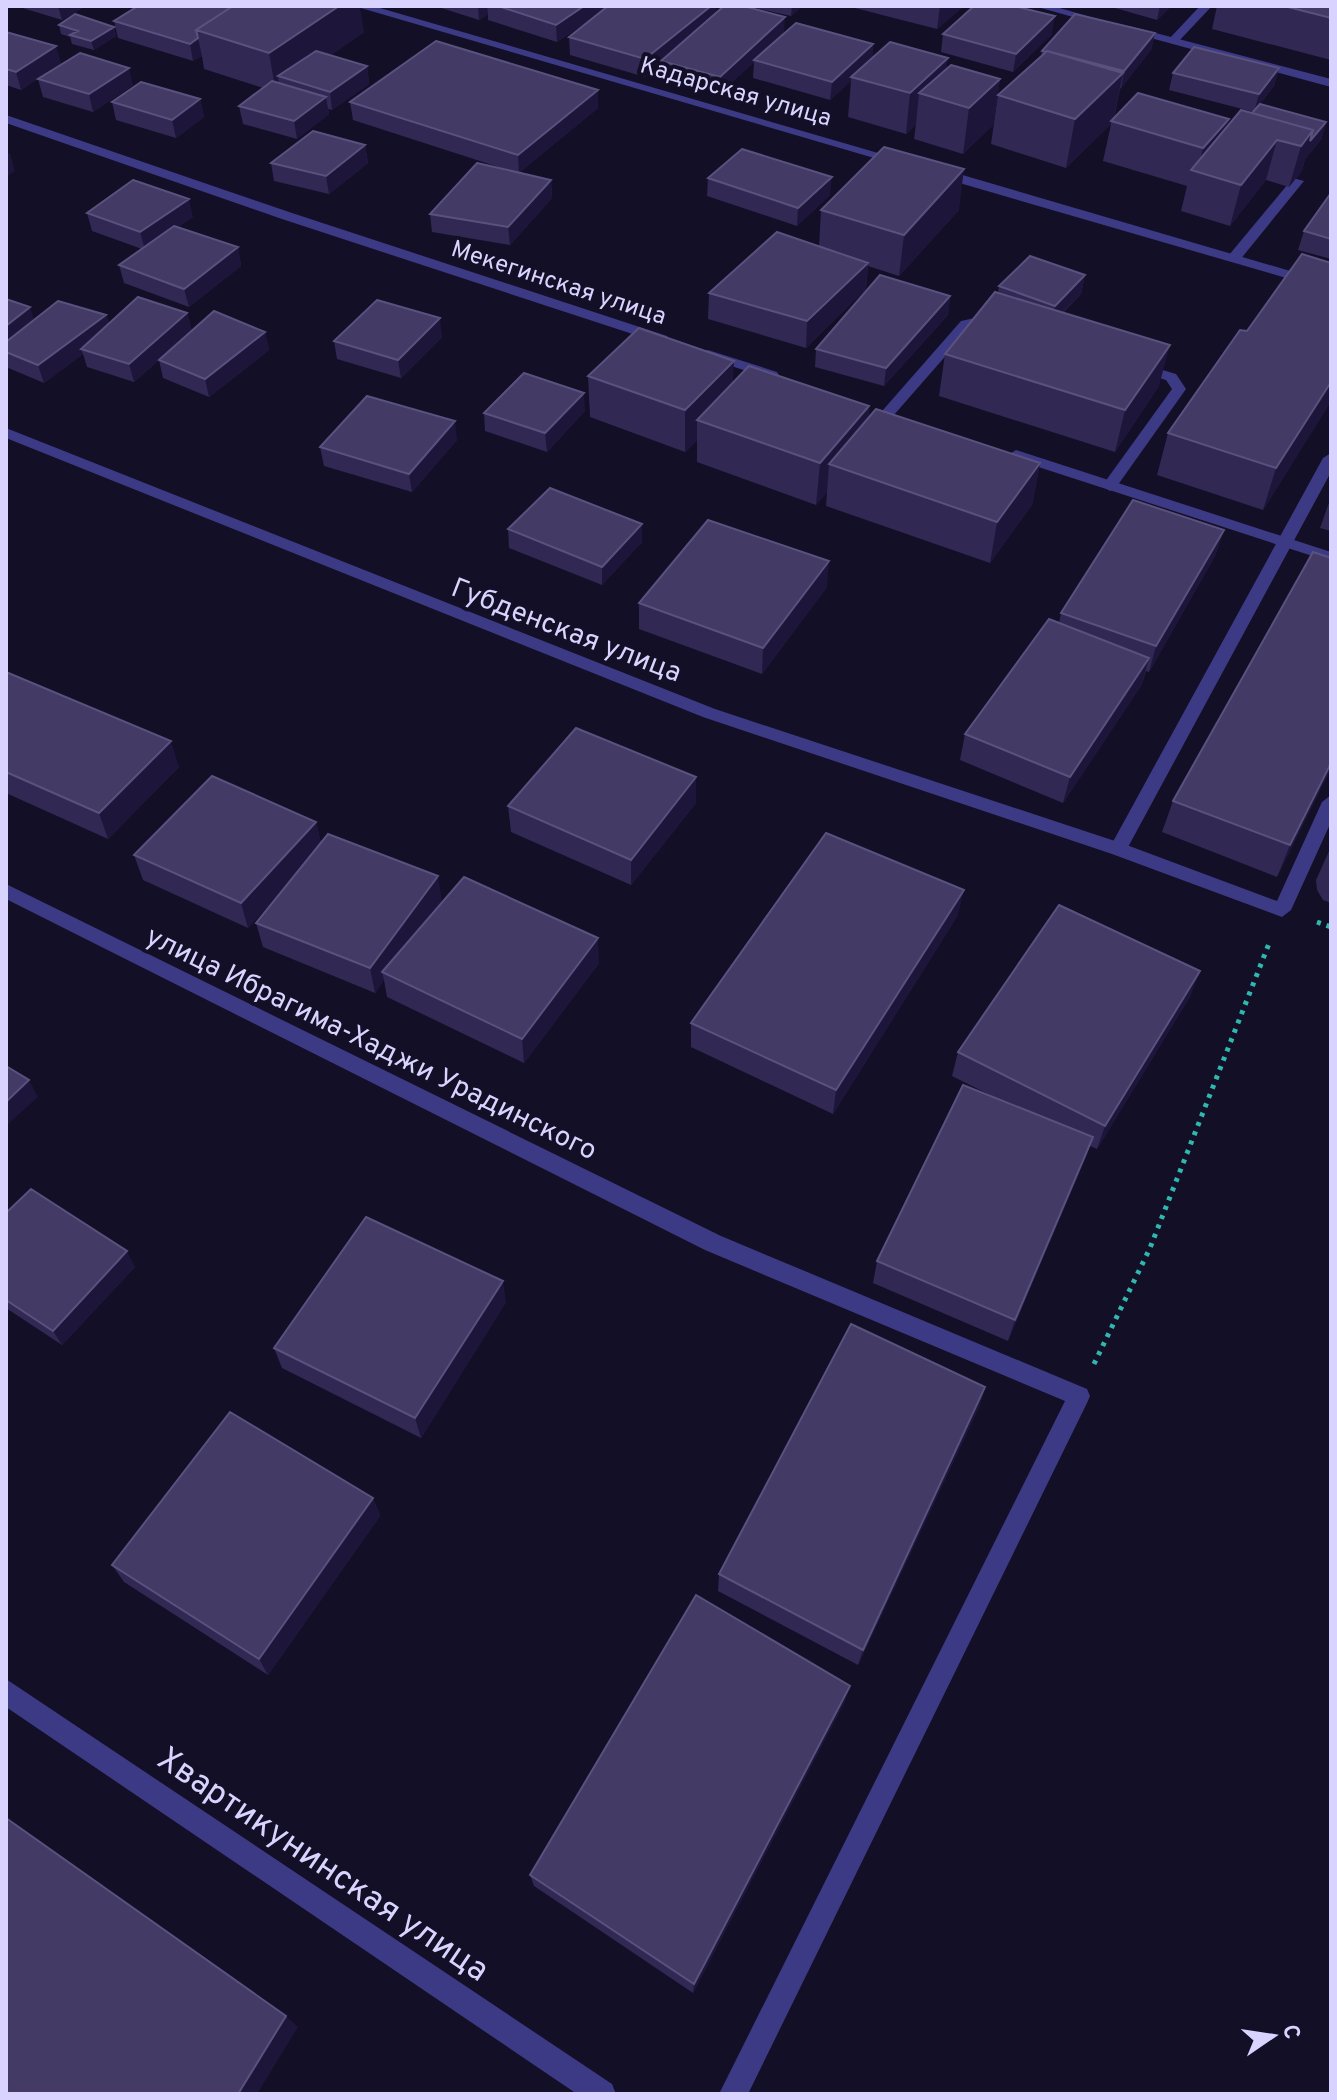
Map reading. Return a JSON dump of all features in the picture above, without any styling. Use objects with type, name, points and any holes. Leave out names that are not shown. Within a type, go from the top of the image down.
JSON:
[{"type":"street","name":"Кадарская улица","points":[[360,6],[914,165]]},
{"type":"street","points":[[1040,6],[1331,83]]},
{"type":"street","points":[[1173,41],[1206,6]]},
{"type":"street","name":"Мекегинская улица","points":[[6,119],[287,216],[678,344]]},
{"type":"street","points":[[929,170],[1331,287]]},
{"type":"street","points":[[1234,258],[1298,181]]},
{"type":"street","points":[[888,413],[966,324],[984,320],[1013,329]]},
{"type":"street","name":"Мекегинская улица","points":[[693,349],[783,379]]},
{"type":"street","points":[[1110,486],[1179,389],[1171,377],[1128,364]]},
{"type":"street","name":"Губденская улица","points":[[6,433],[360,577],[709,713],[1118,849],[1282,910]]},
{"type":"street","points":[[1006,452],[1331,557]]},
{"type":"street","points":[[1118,849],[1331,458]]},
{"type":"street","points":[[1282,910],[1331,802]]},
{"type":"street","name":"улица Ибрагима-Хаджи Урадинского","points":[[6,891],[713,1243],[1079,1396]]},
{"type":"street","points":[[733,2094],[1079,1396]]},
{"type":"street","name":"Хвартикунинская улица","points":[[6,1692],[602,2094]]},
{"type":"path","points":[[1079,1396],[1150,1248],[1282,910]]},
{"type":"building","points":[[138,6],[233,6],[196,30],[198,38],[190,44],[114,21]]},
{"type":"building","points":[[233,6],[339,6],[269,53],[196,30]]},
{"type":"building","points":[[498,6],[584,6],[556,25]]},
{"type":"building","points":[[608,6],[711,6],[645,59],[569,37]]},
{"type":"building","points":[[724,6],[743,6],[785,17],[720,77],[661,61]]},
{"type":"building","points":[[974,6],[1014,6],[1055,16],[1016,54],[943,34]]},
{"type":"building","points":[[1284,6],[1331,6],[1331,18]]},
{"type":"building","points":[[75,14],[114,27],[91,41],[70,35],[78,31],[59,25]]},
{"type":"building","points":[[1075,14],[1155,33],[1124,71],[1042,51]]},
{"type":"building","points":[[796,23],[873,44],[832,82],[754,60]]},
{"type":"building","points":[[6,32],[56,46],[16,72],[6,69]]},
{"type":"building","points":[[436,41],[598,90],[518,155],[350,102]]},
{"type":"building","points":[[890,42],[948,58],[910,93],[851,77]]},
{"type":"building","points":[[1194,47],[1279,68],[1259,94],[1173,73]]},
{"type":"building","points":[[316,51],[367,66],[330,92],[278,76]]},
{"type":"building","points":[[1047,51],[1123,73],[1075,119],[998,95]]},
{"type":"building","points":[[80,53],[129,68],[89,94],[38,79]]},
{"type":"building","points":[[951,65],[1000,79],[969,108],[919,93]]},
{"type":"building","points":[[272,81],[326,97],[294,121],[239,106]]},
{"type":"building","points":[[141,82],[200,99],[172,120],[112,102]]},
{"type":"building","points":[[1138,93],[1229,119],[1203,148],[1111,121]]},
{"type":"building","points":[[1260,104],[1326,122],[1310,141],[1313,130],[1252,113]]},
{"type":"building","points":[[1241,110],[1313,130],[1301,146],[1277,140],[1241,185],[1191,170]]},
{"type":"building","points":[[313,131],[365,145],[326,176],[271,163]]},
{"type":"building","points":[[884,147],[964,169],[904,235],[821,210]]},
{"type":"building","points":[[742,149],[832,177],[798,208],[708,178]]},
{"type":"building","points":[[477,163],[551,180],[508,227],[430,214]]},
{"type":"building","points":[[133,180],[189,199],[140,232],[87,213]]},
{"type":"building","points":[[1331,193],[1331,239],[1304,231]]},
{"type":"building","points":[[174,226],[238,247],[184,289],[119,265]]},
{"type":"building","points":[[777,232],[868,263],[807,321],[709,293]]},
{"type":"building","points":[[1302,254],[1331,263],[1331,382],[1276,468],[1168,433],[1240,330],[1247,331]]},
{"type":"building","points":[[1030,256],[1085,275],[1055,306],[999,286]]},
{"type":"building","points":[[880,275],[950,296],[886,368],[816,349]]},
{"type":"building","points":[[995,292],[1170,345],[1125,410],[945,354]]},
{"type":"building","points":[[138,297],[187,313],[129,364],[81,349]]},
{"type":"building","points":[[6,299],[30,307],[6,326]]},
{"type":"building","points":[[377,300],[440,318],[398,360],[334,341]]},
{"type":"building","points":[[58,301],[106,315],[38,365],[6,352],[6,342]]},
{"type":"building","points":[[214,311],[265,332],[205,379],[159,360]]},
{"type":"building","points":[[639,328],[734,361],[685,410],[588,376]]},
{"type":"building","points":[[749,366],[869,406],[820,463],[697,420]]},
{"type":"building","points":[[524,373],[584,393],[545,433],[484,413]]},
{"type":"building","points":[[367,396],[455,421],[409,474],[320,447]]},
{"type":"building","points":[[876,409],[1040,463],[997,522],[829,464]]},
{"type":"building","points":[[550,488],[642,524],[602,567],[508,529]]},
{"type":"building","points":[[1133,500],[1224,530],[1156,646],[1061,613]]},
{"type":"building","points":[[708,520],[829,561],[763,648],[639,603]]},
{"type":"building","points":[[1313,552],[1331,558],[1331,763],[1290,845],[1173,801]]},
{"type":"building","points":[[1049,619],[1149,658],[1070,777],[965,734]]},
{"type":"building","points":[[6,672],[171,741],[99,813],[6,772]]},
{"type":"building","points":[[576,728],[696,777],[631,860],[508,806]]},
{"type":"building","points":[[212,776],[316,822],[241,903],[134,855]]},
{"type":"building","points":[[826,833],[964,890],[836,1090],[691,1023]]},
{"type":"building","points":[[328,834],[438,876],[370,968],[256,923]]},
{"type":"building","points":[[464,877],[598,938],[522,1039],[382,972]]},
{"type":"building","points":[[1059,905],[1200,971],[1105,1126],[958,1052]]},
{"type":"building","points":[[6,1066],[29,1080],[6,1102]]},
{"type":"building","points":[[963,1085],[1093,1137],[1015,1320],[877,1261]]},
{"type":"building","points":[[31,1189],[127,1251],[53,1331],[6,1300],[6,1213]]},
{"type":"building","points":[[366,1217],[503,1281],[415,1418],[274,1348]]},
{"type":"building","points":[[851,1324],[985,1387],[863,1650],[719,1574]]},
{"type":"building","points":[[230,1412],[373,1498],[259,1659],[112,1565]]},
{"type":"building","points":[[696,1595],[850,1686],[694,1984],[530,1875]]},
{"type":"building","points":[[6,1818],[286,2016],[238,2094],[6,2094]]}]
